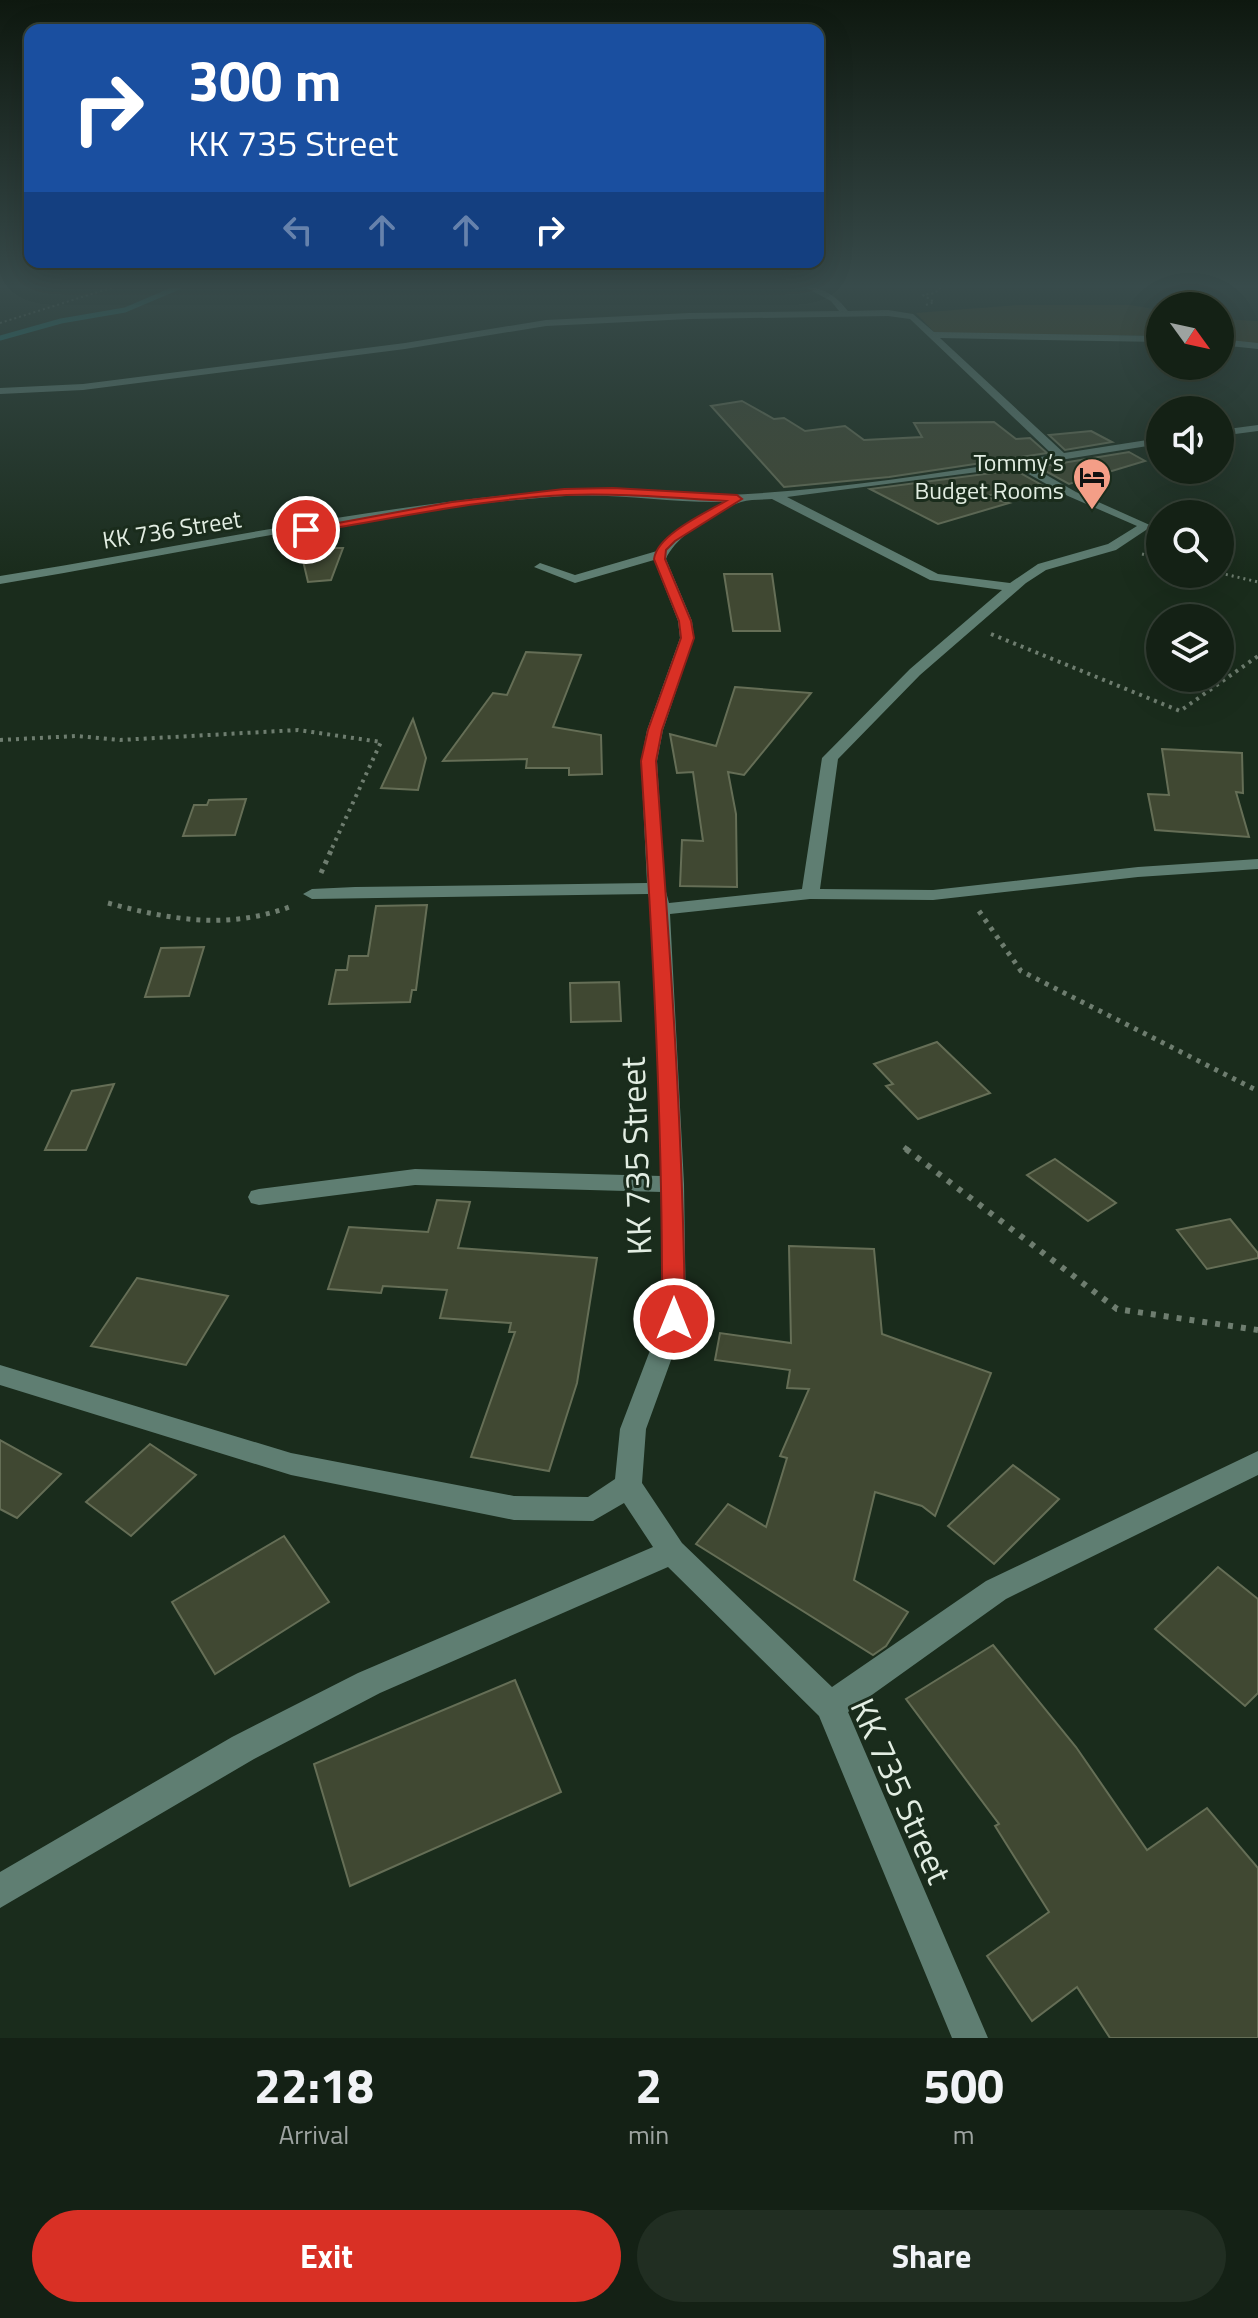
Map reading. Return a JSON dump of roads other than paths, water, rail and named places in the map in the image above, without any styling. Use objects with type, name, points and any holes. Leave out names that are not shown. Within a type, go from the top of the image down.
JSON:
[{"type":"street","points":[[0,391],[121,382]]},
{"type":"street","points":[[983,382],[1061,456]]},
{"type":"street","points":[[1234,431],[1258,428]]},
{"type":"street","name":"KK 736 Street","points":[[0,580],[452,505],[564,492],[613,491],[737,499],[878,485],[1146,443]]},
{"type":"street","points":[[810,894],[830,758],[915,672],[1013,587],[1042,567],[1112,547],[1146,526],[1072,494],[1017,463]]},
{"type":"street","points":[[774,495],[935,577],[1013,587]]},
{"type":"street","points":[[540,567],[575,579],[660,554],[671,539],[737,499]]},
{"type":"street","name":"KK 735 Street","points":[[660,554],[685,621],[687,638],[655,730],[649,761],[673,1184],[674,1319],[633,1429],[628,1485],[672,1552],[830,1706],[970,2038]]},
{"type":"street","points":[[312,894],[391,890],[659,899],[810,894],[933,895],[1138,872],[1258,864]]},
{"type":"street","points":[[259,1197],[415,1177],[673,1184]]},
{"type":"street","points":[[0,1375],[291,1464],[514,1508],[593,1509],[628,1485]]},
{"type":"street","points":[[830,1706],[996,1590],[1258,1462]]},
{"type":"street","points":[[0,1891],[243,1748],[369,1683],[672,1552]]},
{"type":"place","name":"Tommy’s Budget Rooms","points":[[1092,511]]}]
